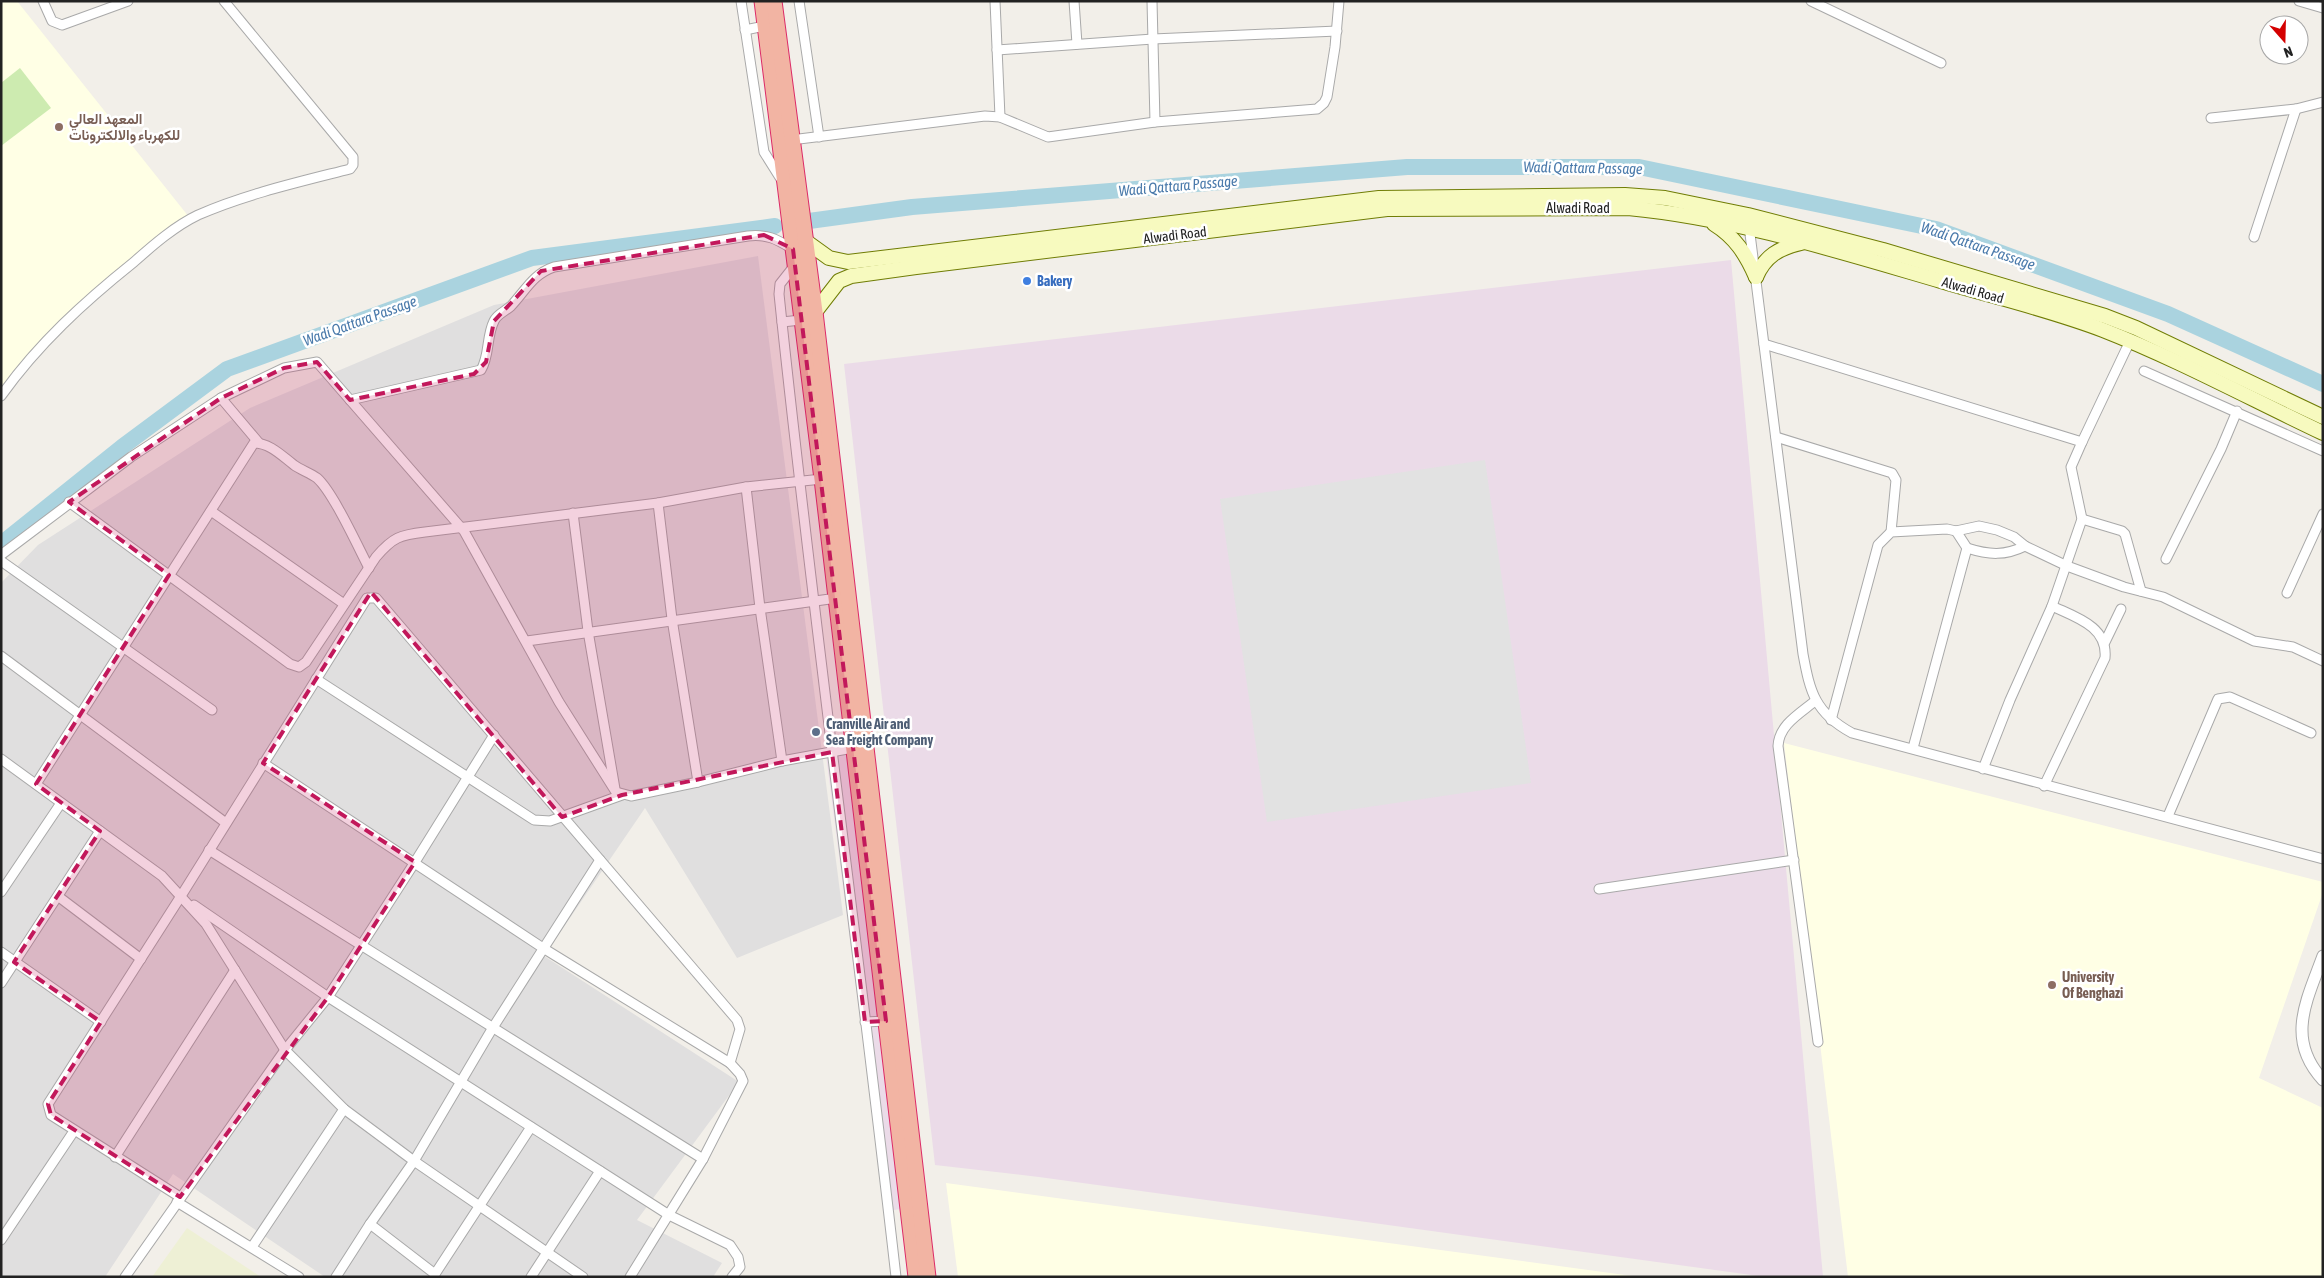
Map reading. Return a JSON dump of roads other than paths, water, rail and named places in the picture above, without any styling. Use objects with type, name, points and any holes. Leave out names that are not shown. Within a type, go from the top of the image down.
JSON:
[{"type":"highway","points":[[762,1],[786,188],[815,312],[928,1277]]},
{"type":"highway","points":[[774,1],[791,140],[799,245],[795,265],[801,320],[837,598],[916,1277]]},
{"type":"main road","name":"Alwadi Road","points":[[799,245],[850,269],[1355,206],[1404,196],[1625,195],[1665,198],[1749,222],[1883,250],[2105,316],[2136,328],[2323,433]]},
{"type":"main road","name":"Alwadi Road","points":[[1355,206],[1406,208],[1628,208],[1749,222],[1802,242],[2064,317],[2323,417]]},
{"type":"main road","points":[[1702,218],[1715,224],[1734,239],[1749,260],[1756,277]]},
{"type":"main road","points":[[1756,277],[1768,257],[1779,250],[1802,242]]},
{"type":"main road","name":"Alwadi Road","points":[[815,312],[850,269]]},
{"type":"street","points":[[43,1],[52,21],[62,25],[128,1]]},
{"type":"street","points":[[1,396],[32,356],[72,314],[144,254],[189,220],[285,185],[350,169],[353,165],[353,157],[224,1]]},
{"type":"street","points":[[740,1],[764,152],[786,188]]},
{"type":"street","points":[[799,1],[819,137]]},
{"type":"street","points":[[995,1],[1000,117]]},
{"type":"street","points":[[1074,1],[1077,44]]},
{"type":"street","points":[[1152,1],[1155,122]]},
{"type":"street","points":[[791,140],[975,117],[1000,117],[1048,137],[1155,122],[1317,109],[1324,103],[1327,97],[1338,30],[1339,1]]},
{"type":"street","points":[[1811,1],[1941,63]]},
{"type":"street","points":[[2299,1],[2323,8]]},
{"type":"street","points":[[744,30],[764,26]]},
{"type":"street","points":[[997,50],[1153,39],[1338,30]]},
{"type":"street","points":[[2211,118],[2296,109],[2323,102]]},
{"type":"street","points":[[2254,237],[2296,109]]},
{"type":"street","points":[[1749,222],[1803,654],[1815,701],[1831,720],[1852,733],[1913,748],[2044,786],[2168,816],[2323,859]]},
{"type":"street","points":[[350,400],[481,370],[486,362],[494,321],[510,307],[541,271],[554,266],[748,236],[764,235],[799,245]]},
{"type":"street","points":[[795,265],[780,284],[779,294],[813,602],[896,1277]]},
{"type":"street","points":[[782,322],[801,320]]},
{"type":"street","points":[[1983,769],[2010,700],[2052,606],[2082,519],[2071,467],[2130,341]]},
{"type":"street","points":[[1764,344],[2082,442]]},
{"type":"street","points":[[1,555],[131,457],[222,398],[284,368],[317,362],[461,527],[527,640],[559,702],[619,794]]},
{"type":"street","points":[[2144,371],[2323,451]]},
{"type":"street","points":[[222,398],[259,443],[280,453],[294,465],[317,478],[331,498],[369,568]]},
{"type":"street","points":[[2166,558],[2221,449],[2237,412]]},
{"type":"street","points":[[1776,437],[1892,473],[1896,480],[1891,532],[1878,545],[1831,720]]},
{"type":"street","points":[[36,784],[212,511],[251,446],[259,443]]},
{"type":"street","points":[[69,502],[290,664],[298,667],[306,662],[369,568],[389,542],[396,538],[461,527],[658,503],[746,487],[822,480]]},
{"type":"street","points":[[746,487],[760,608],[782,761]]},
{"type":"street","points":[[658,503],[672,619],[698,782]]},
{"type":"street","points":[[212,511],[344,604]]},
{"type":"street","points":[[573,513],[588,631],[619,794]]},
{"type":"street","points":[[2287,593],[2323,514]]},
{"type":"street","points":[[2082,519],[2122,531],[2125,534],[2141,591]]},
{"type":"street","points":[[1891,532],[1947,529],[1956,531],[1979,526],[1997,530],[2014,537],[2026,546],[2067,566],[2163,598],[2254,641],[2293,647],[2323,660]]},
{"type":"street","points":[[1956,531],[1968,548],[1986,554],[2001,554],[2026,546]]},
{"type":"street","points":[[1913,748],[1968,548]]},
{"type":"street","points":[[1,561],[212,710]]},
{"type":"street","points":[[298,1277],[51,1116],[48,1104],[142,959],[367,598],[372,597],[494,735],[737,1020],[740,1029],[730,1063]]},
{"type":"street","points":[[527,640],[837,598]]},
{"type":"street","points":[[2052,606],[2093,628],[2105,642]]},
{"type":"street","points":[[2044,786],[2105,658],[2105,642],[2121,609]]},
{"type":"street","points":[[1,656],[226,823]]},
{"type":"street","points":[[316,680],[534,820],[542,822],[562,817],[619,794],[631,796],[782,761],[853,748]]},
{"type":"street","points":[[2168,816],[2218,700],[2230,697],[2311,734]]},
{"type":"street","points":[[1815,701],[1785,726],[1779,736],[1778,746],[1818,1042]]},
{"type":"street","points":[[125,1277],[178,1199],[286,1050],[328,997],[416,862],[494,735]]},
{"type":"street","points":[[2,759],[162,876],[206,924],[286,1050],[344,1109],[414,1161],[583,1277]]},
{"type":"street","points":[[264,763],[543,948],[730,1063],[740,1074],[743,1081],[703,1159],[630,1277]]},
{"type":"street","points":[[1,892],[62,803]]},
{"type":"street","points":[[1,983],[100,831]]},
{"type":"street","points":[[209,850],[492,1029],[703,1159]]},
{"type":"street","points":[[336,1277],[414,1161],[492,1029],[600,860]]},
{"type":"street","points":[[1599,889],[1794,860]]},
{"type":"street","points":[[181,896],[328,997],[669,1215],[730,1245],[738,1257],[740,1267],[732,1277]]},
{"type":"street","points":[[58,897],[142,959]]},
{"type":"street","points":[[1,952],[101,1022]]},
{"type":"street","points":[[2323,956],[2302,1014],[2300,1030],[2308,1058],[2323,1080]]},
{"type":"street","points":[[115,1157],[235,970]]},
{"type":"street","points":[[866,1022],[886,1021]]},
{"type":"street","points":[[252,1247],[344,1109]]},
{"type":"street","points":[[370,1224],[434,1275],[482,1206],[531,1127]]},
{"type":"street","points":[[1,1240],[74,1131]]},
{"type":"street","points":[[530,1277],[600,1171]]},
{"type":"waterway","name":"Wadi Qattara Passage","points":[[809,221],[912,207],[1407,167],[1639,167],[1936,229],[2168,314],[2323,384]]},
{"type":"waterway","name":"Wadi Qattara Passage","points":[[1,544],[122,447],[227,369],[532,258],[775,226]]},
{"type":"place","name":"المعهد العالي للكهرباء والالكترونات","points":[[59,127]]},
{"type":"place","name":"Bakery","points":[[1027,281]]},
{"type":"place","name":"Cranville Air and Sea Freight Company","points":[[816,732]]},
{"type":"place","name":"University Of Benghazi","points":[[2052,985]]}]
